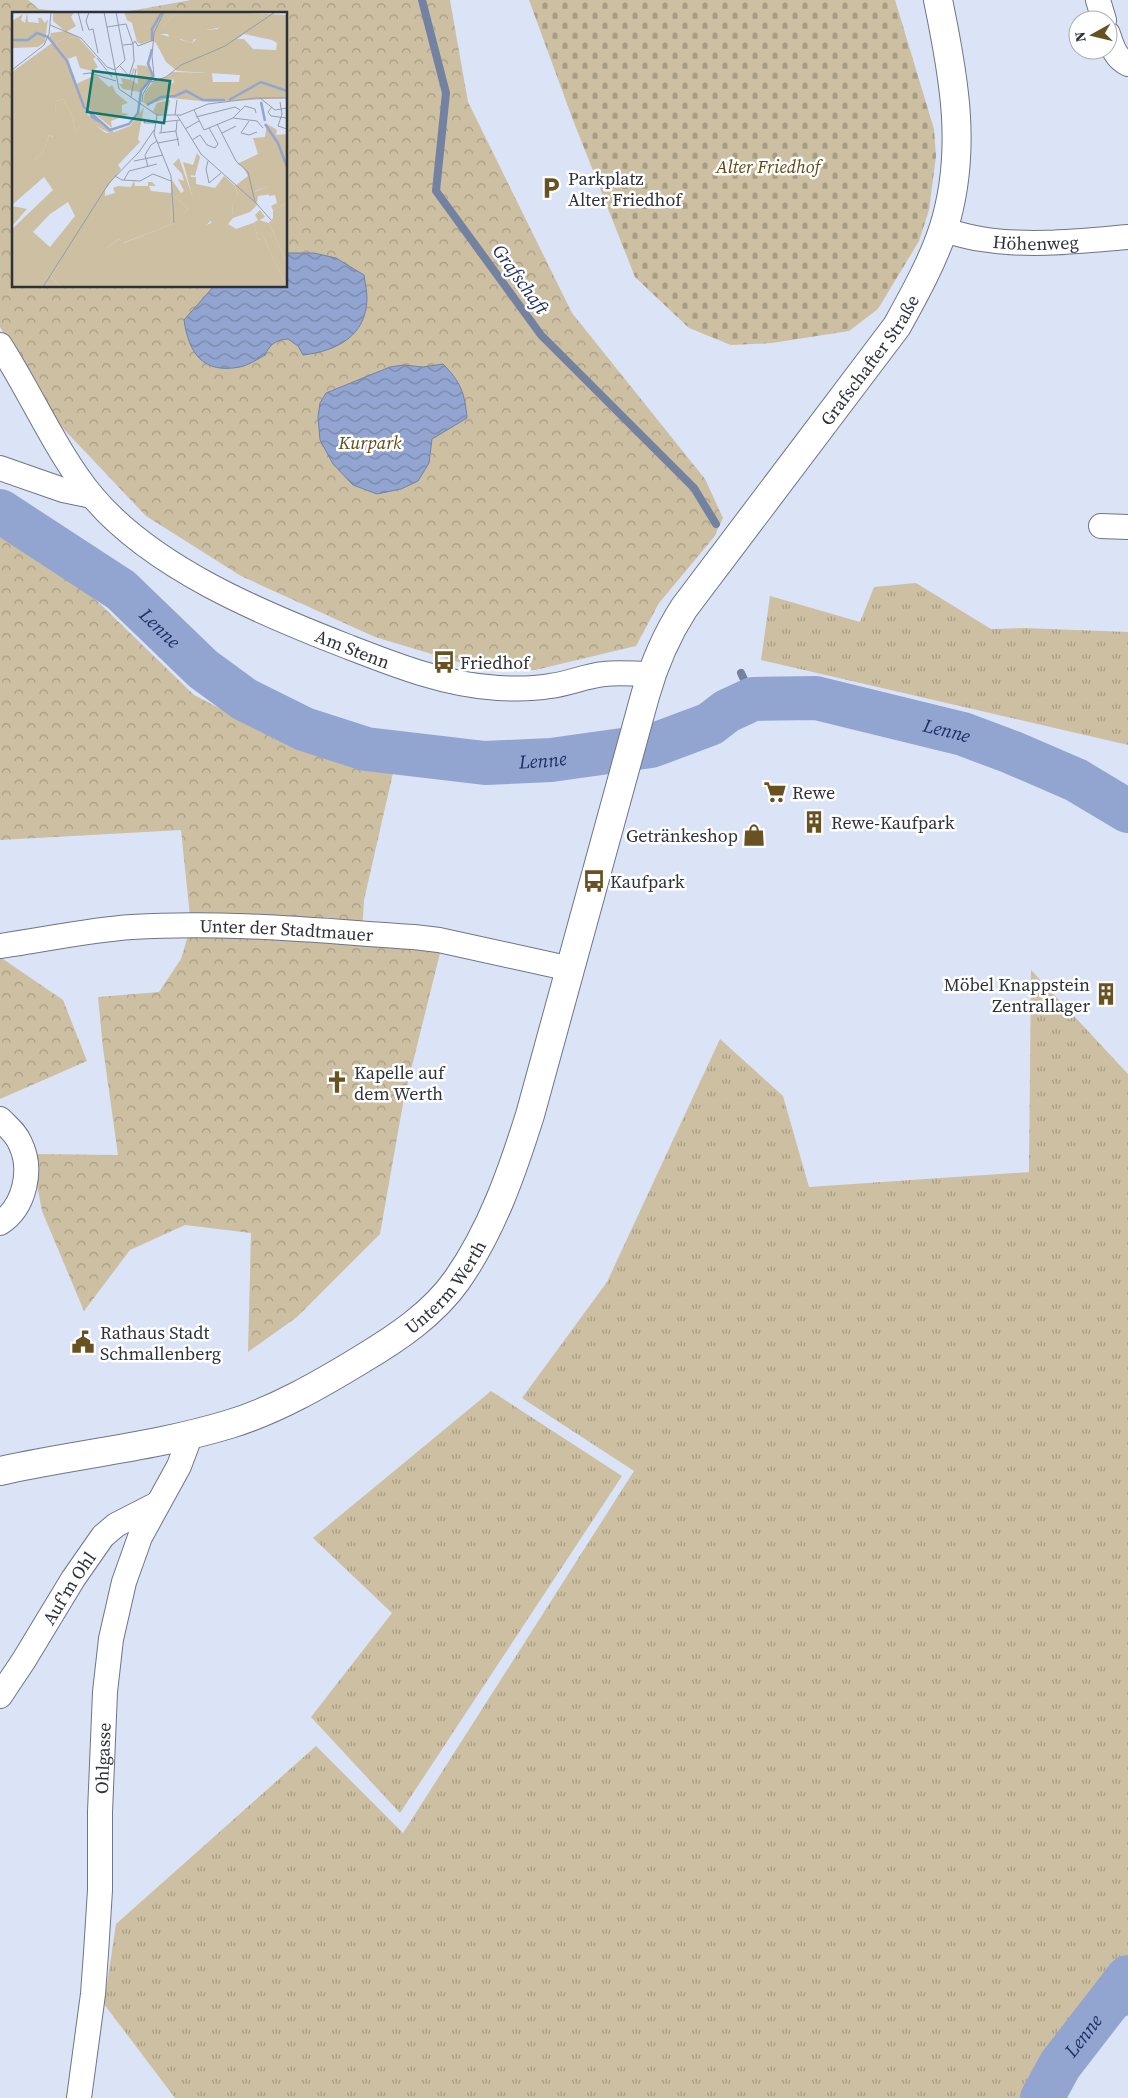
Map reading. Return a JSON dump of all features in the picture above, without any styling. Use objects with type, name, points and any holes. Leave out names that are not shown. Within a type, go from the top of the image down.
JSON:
[{"type":"street","name":"Grafschafter Straße","points":[[608,827],[648,685],[669,631],[743,528],[897,326],[917,289],[943,230],[956,173],[958,131],[955,91],[938,0]]},
{"type":"street","points":[[1118,57],[1128,64]]},
{"type":"street","name":"Höhenweg","points":[[943,230],[981,239],[1014,242],[1128,237]]},
{"type":"street","name":"Am Stenn","points":[[0,345],[92,496],[125,529],[193,575],[287,622],[422,674],[476,686],[515,688],[551,686],[606,674],[648,685]]},
{"type":"street","points":[[0,468],[63,490],[92,496]]},
{"type":"street","points":[[1101,526],[1128,526]]},
{"type":"street","name":"Unterm Werth","points":[[0,1471],[191,1434],[246,1418],[327,1380],[388,1343],[412,1326],[442,1298],[457,1280],[490,1223],[513,1166],[530,1115],[571,969],[608,827]]},
{"type":"street","name":"Unter der Stadtmauer","points":[[0,946],[98,930],[133,927],[211,926],[414,937],[439,940],[571,969]]},
{"type":"street","points":[[0,1119],[20,1142],[26,1169],[25,1186],[17,1205],[4,1220]]},
{"type":"street","name":"Ohlgasse","points":[[78,2098],[93,1994],[100,1890],[100,1812],[108,1661],[124,1582],[140,1537],[179,1466],[191,1434]]},
{"type":"street","name":"Auf'm Ohl","points":[[0,1696],[73,1579],[103,1536],[116,1525],[157,1504]]},
{"type":"green space","name":"Kurpark","points":[[0,0],[28,0],[39,9],[66,12],[12,12],[12,288],[288,288],[288,12],[124,12],[191,0],[450,0],[468,102],[572,313],[705,479],[723,518],[714,537],[659,603],[636,646],[535,670],[485,670],[375,637],[241,576],[146,516],[56,421],[0,327]]},
{"type":"green space","name":"Alter Friedhof","points":[[529,0],[895,0],[934,129],[936,156],[929,210],[919,241],[878,309],[849,331],[772,343],[731,345],[689,328],[635,277],[573,120]]},
{"type":"green space","points":[[0,525],[31,537],[194,695],[298,749],[393,773],[364,900],[362,933],[377,935],[440,953],[404,1098],[380,1234],[297,1317],[248,1352],[251,1233],[185,1225],[130,1250],[84,1311],[42,1211],[31,1154],[118,1155],[98,997],[159,992],[181,959],[191,926],[181,830],[0,840]]},
{"type":"green space","points":[[916,583],[991,629],[1023,628],[1128,632],[1128,745],[761,660],[770,596],[860,622],[874,587]]},
{"type":"green space","points":[[0,957],[63,1000],[87,1061],[0,1099]]},
{"type":"green space","points":[[1031,970],[1128,1074],[1128,1980],[1031,2098],[175,2098],[104,2004],[116,1924],[316,1746],[403,1833],[634,1471],[522,1398],[607,1282],[720,1039],[783,1096],[809,1187],[1029,1172]]},
{"type":"green space","points":[[491,1391],[622,1476],[400,1813],[311,1717],[392,1613],[313,1538]]},
{"type":"water","points":[[288,253],[314,253],[336,258],[364,275],[367,299],[361,323],[355,332],[338,345],[315,353],[303,355],[298,346],[288,339],[280,340],[271,345],[265,355],[250,363],[240,367],[216,367],[207,364],[194,352],[186,332],[184,320],[212,288],[288,288]]},
{"type":"water","points":[[443,364],[461,389],[467,418],[432,439],[429,463],[418,481],[401,489],[377,494],[353,485],[333,464],[320,440],[318,417],[320,403],[326,393],[390,367],[403,365],[423,367]]},
{"type":"waterway","name":"Grafschaft","points":[[422,0],[446,93],[436,191],[541,335],[694,488],[716,524]]},
{"type":"waterway","name":"Lenne","points":[[0,511],[121,590],[203,669],[244,699],[304,729],[366,749],[485,763],[551,760],[651,746],[710,724],[727,711],[753,699],[816,698],[963,734],[1076,780],[1128,811]]},
{"type":"waterway","name":"Grafschaft","points":[[741,673],[753,699]]},
{"type":"waterway","name":"Lenne","points":[[1042,2098],[1060,2065],[1128,1977]]},
{"type":"waterway","points":[[1105,2009],[1128,2002]]},
{"type":"place","name":"Parkplatz Alter Friedhof","points":[[551,188]]},
{"type":"place","name":"Friedhof","points":[[444,662]]},
{"type":"place","name":"Rewe","points":[[775,792]]},
{"type":"place","name":"Rewe-Kaufpark","points":[[814,822]]},
{"type":"place","name":"Getränkeshop","points":[[754,835]]},
{"type":"place","name":"Kaufpark","points":[[594,881]]},
{"type":"place","name":"Möbel Knappstein Zentrallager","points":[[1106,994]]},
{"type":"place","name":"Kapelle auf dem Werth","points":[[337,1082]]},
{"type":"place","name":"Rathaus Stadt Schmallenberg","points":[[83,1342]]}]
